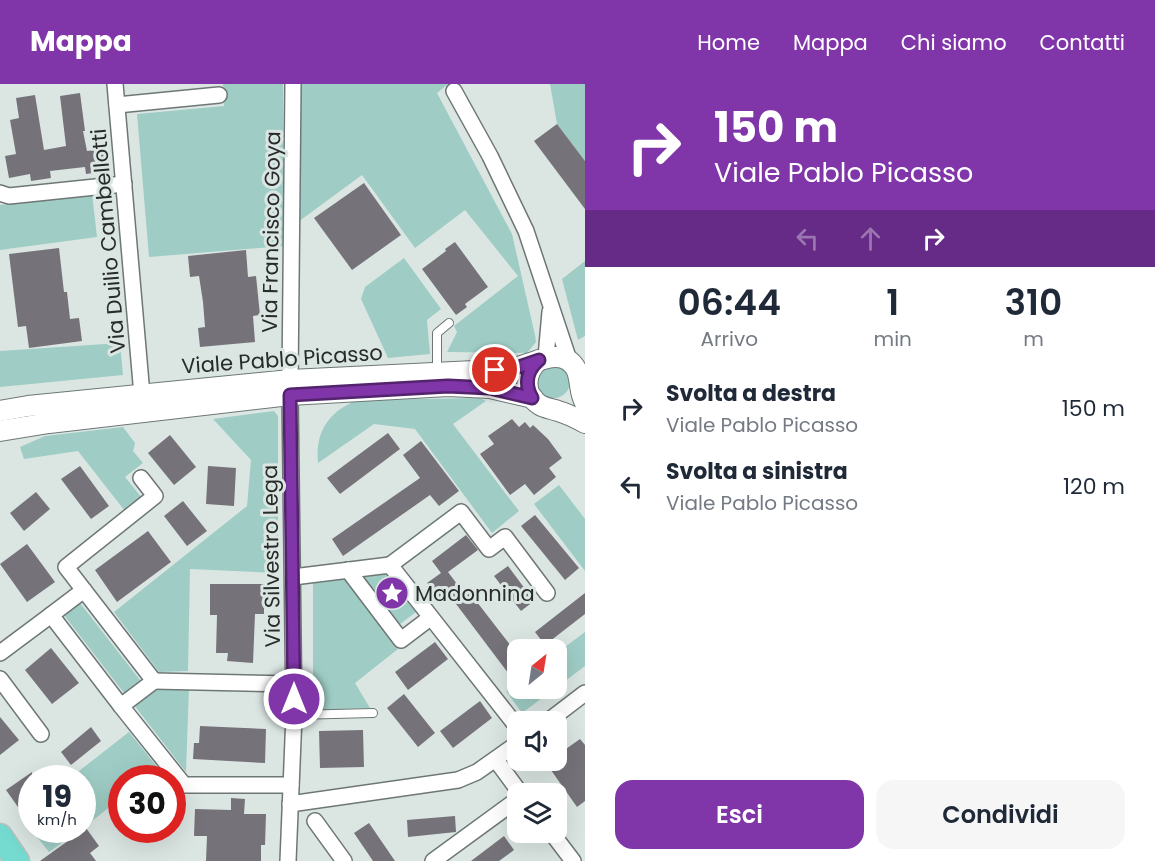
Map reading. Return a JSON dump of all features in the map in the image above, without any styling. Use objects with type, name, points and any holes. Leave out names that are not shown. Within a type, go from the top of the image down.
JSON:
[{"type":"main road","points":[[0,836],[17,861]]},
{"type":"street","name":"Via Duilio Cambellotti","points":[[115,84],[142,395]]},
{"type":"street","name":"Via Francisco Goya","points":[[290,387],[293,84]]},
{"type":"street","points":[[454,91],[490,156],[526,231],[570,363],[577,372],[582,395],[567,404],[551,408]]},
{"type":"street","points":[[117,105],[219,95]]},
{"type":"street","points":[[0,193],[9,196],[124,184]]},
{"type":"street","points":[[543,358],[550,306]]},
{"type":"street","points":[[532,398],[527,381],[531,368],[543,358],[555,356],[570,363]]},
{"type":"street","name":"Viale Pablo Picasso","points":[[0,411],[28,406],[142,395],[290,387],[516,368],[543,358]]},
{"type":"street","name":"Viale Pablo Picasso","points":[[0,431],[290,387],[490,388],[532,398],[540,405],[585,423]]},
{"type":"street","name":"Via Silvestro Lega","points":[[288,861],[294,715],[290,387]]},
{"type":"street","name":"Viale Pablo Picasso","points":[[0,404],[28,406]]},
{"type":"street","name":"Viale Pablo Picasso","points":[[0,444],[49,423]]},
{"type":"street","points":[[141,478],[155,496],[66,567],[154,681]]},
{"type":"street","points":[[293,577],[390,565],[461,512],[489,549],[505,537],[547,593]]},
{"type":"street","points":[[390,565],[507,714]]},
{"type":"street","points":[[348,570],[401,640],[430,618]]},
{"type":"street","points":[[0,653],[84,590]]},
{"type":"street","points":[[51,615],[184,785],[291,785]]},
{"type":"street","points":[[0,679],[41,734]]},
{"type":"street","points":[[121,706],[154,681],[294,684]]},
{"type":"street","points":[[561,711],[585,693]]},
{"type":"street","points":[[290,804],[458,780],[477,772],[507,752]]},
{"type":"street","points":[[496,760],[513,783]]},
{"type":"street","points":[[433,861],[507,807]]},
{"type":"street","points":[[315,821],[344,861]]},
{"type":"street","points":[[559,843],[573,861]]},
{"type":"lane","points":[[437,373],[437,333],[449,323]]},
{"type":"lane","points":[[294,715],[373,713]]},
{"type":"shaded area","points":[[223,84],[283,84],[283,246],[149,257],[137,114],[224,106]]},
{"type":"shaded area","points":[[300,84],[448,84],[437,93],[512,234],[536,342],[527,353],[447,352],[457,332],[454,326],[518,276],[465,210],[415,248],[362,175],[298,222]]},
{"type":"shaded area","points":[[550,84],[585,84],[585,161],[557,124]]},
{"type":"shaded area","points":[[92,193],[97,237],[0,250],[0,205]]},
{"type":"shaded area","points":[[404,258],[441,309],[427,320],[430,354],[388,358],[361,299],[365,287]]},
{"type":"shaded area","points":[[585,261],[585,336],[578,340],[562,279]]},
{"type":"shaded area","points":[[120,343],[123,375],[0,387],[0,351]]},
{"type":"shaded area","points":[[554,366],[566,370],[570,382],[566,394],[554,398],[542,394],[538,382],[542,370]]},
{"type":"shaded area","points":[[480,398],[486,401],[453,424],[519,511],[492,533],[415,429],[374,424],[318,463],[319,441],[326,424],[339,410],[357,400]]},
{"type":"shaded area","points":[[274,411],[278,416],[278,573],[190,569],[188,671],[159,672],[114,612],[247,506],[251,460],[213,419]]},
{"type":"shaded area","points":[[123,427],[135,443],[133,451],[143,463],[125,477],[142,498],[125,511],[78,451],[24,459],[20,447],[45,436]]},
{"type":"shaded area","points":[[559,485],[585,519],[585,571],[534,504]]},
{"type":"shaded area","points":[[385,573],[416,612],[400,624],[362,576]]},
{"type":"shaded area","points":[[345,579],[398,649],[355,683],[370,708],[313,710],[313,582]]},
{"type":"shaded area","points":[[80,603],[140,680],[124,693],[64,615]]},
{"type":"shaded area","points":[[585,632],[585,666],[567,680],[567,646]]},
{"type":"shaded area","points":[[189,687],[186,772],[186,765],[181,765],[134,705],[156,688]]},
{"type":"shaded area","points":[[512,699],[541,699],[525,711],[521,711]]},
{"type":"shaded area","points":[[129,732],[156,765],[108,765],[108,808],[96,818],[96,765],[87,765]]},
{"type":"shaded area","points":[[42,843],[62,843],[49,852]]},
{"type":"building","points":[[80,93],[87,151],[104,149],[107,171],[86,174],[85,167],[50,171],[51,178],[31,181],[30,174],[9,178],[5,156],[16,154],[10,120],[19,118],[16,98],[35,95],[44,150],[66,146],[60,96]]},
{"type":"building","points":[[557,124],[585,161],[585,209],[534,141]]},
{"type":"building","points":[[364,183],[401,235],[352,270],[314,218]]},
{"type":"building","points":[[455,242],[488,287],[465,304],[467,307],[456,315],[422,269]]},
{"type":"building","points":[[59,248],[70,319],[79,318],[82,341],[29,348],[26,326],[18,327],[9,254]]},
{"type":"building","points":[[246,250],[248,277],[256,276],[260,315],[253,316],[255,342],[200,347],[198,328],[205,327],[203,302],[199,276],[190,277],[188,256]]},
{"type":"building","points":[[512,419],[519,427],[525,422],[530,428],[533,425],[548,439],[562,458],[549,468],[556,477],[534,495],[525,484],[510,495],[480,454],[494,444],[488,436]]},
{"type":"building","points":[[388,433],[400,449],[340,494],[327,478]]},
{"type":"building","points":[[170,435],[196,467],[174,485],[148,453]]},
{"type":"building","points":[[421,441],[459,491],[439,506],[430,495],[343,556],[332,539],[420,478],[403,455]]},
{"type":"building","points":[[80,466],[109,506],[91,519],[61,479]]},
{"type":"building","points":[[208,466],[236,468],[234,506],[206,504]]},
{"type":"building","points":[[36,492],[50,509],[24,531],[10,513]]},
{"type":"building","points":[[183,501],[207,531],[187,546],[164,516]]},
{"type":"building","points":[[535,515],[579,568],[565,580],[521,526]]},
{"type":"building","points":[[148,531],[171,562],[117,602],[95,570]]},
{"type":"building","points":[[466,535],[478,550],[448,572],[466,596],[470,593],[507,641],[507,671],[447,592],[439,598],[427,583],[441,573],[432,561]]},
{"type":"building","points":[[27,544],[55,582],[27,602],[0,564]]},
{"type":"building","points":[[508,566],[534,601],[521,611],[494,576]]},
{"type":"building","points":[[210,584],[264,584],[264,614],[255,614],[253,663],[227,661],[228,653],[216,653],[217,615],[210,615]]},
{"type":"building","points":[[585,593],[585,614],[553,639],[540,639],[535,632]]},
{"type":"building","points":[[435,642],[448,659],[408,690],[395,672]]},
{"type":"building","points":[[51,648],[79,683],[52,704],[25,670]]},
{"type":"building","points":[[404,694],[435,733],[418,747],[387,708]]},
{"type":"building","points":[[480,701],[492,718],[453,748],[440,731]]},
{"type":"building","points":[[0,717],[19,740],[0,755]]},
{"type":"building","points":[[200,726],[266,729],[265,763],[193,759],[194,743],[199,743]]},
{"type":"building","points":[[91,727],[101,741],[71,765],[61,752]]},
{"type":"building","points":[[363,730],[364,767],[320,768],[319,731]]},
{"type":"building","points":[[580,739],[585,745],[585,801],[577,807],[567,793],[567,783],[560,783],[552,771],[567,771],[567,748]]},
{"type":"building","points":[[18,782],[18,807],[6,790]]},
{"type":"building","points":[[231,798],[245,799],[244,814],[266,814],[265,845],[261,845],[261,861],[206,861],[207,836],[194,836],[195,809],[231,810]]},
{"type":"building","points":[[455,816],[456,832],[408,837],[407,820]]},
{"type":"building","points":[[369,823],[395,861],[373,861],[354,833]]},
{"type":"building","points":[[504,836],[514,850],[499,861],[471,861]]},
{"type":"building","points":[[96,842],[99,846],[90,853],[96,861],[40,861],[65,843]]},
{"type":"place","name":"Madonnina","points":[[392,593]]},
{"type":"route","points":[[294,699],[290,395],[448,386],[490,388],[532,398],[527,387],[528,374],[539,360],[516,368],[495,370]]}]
